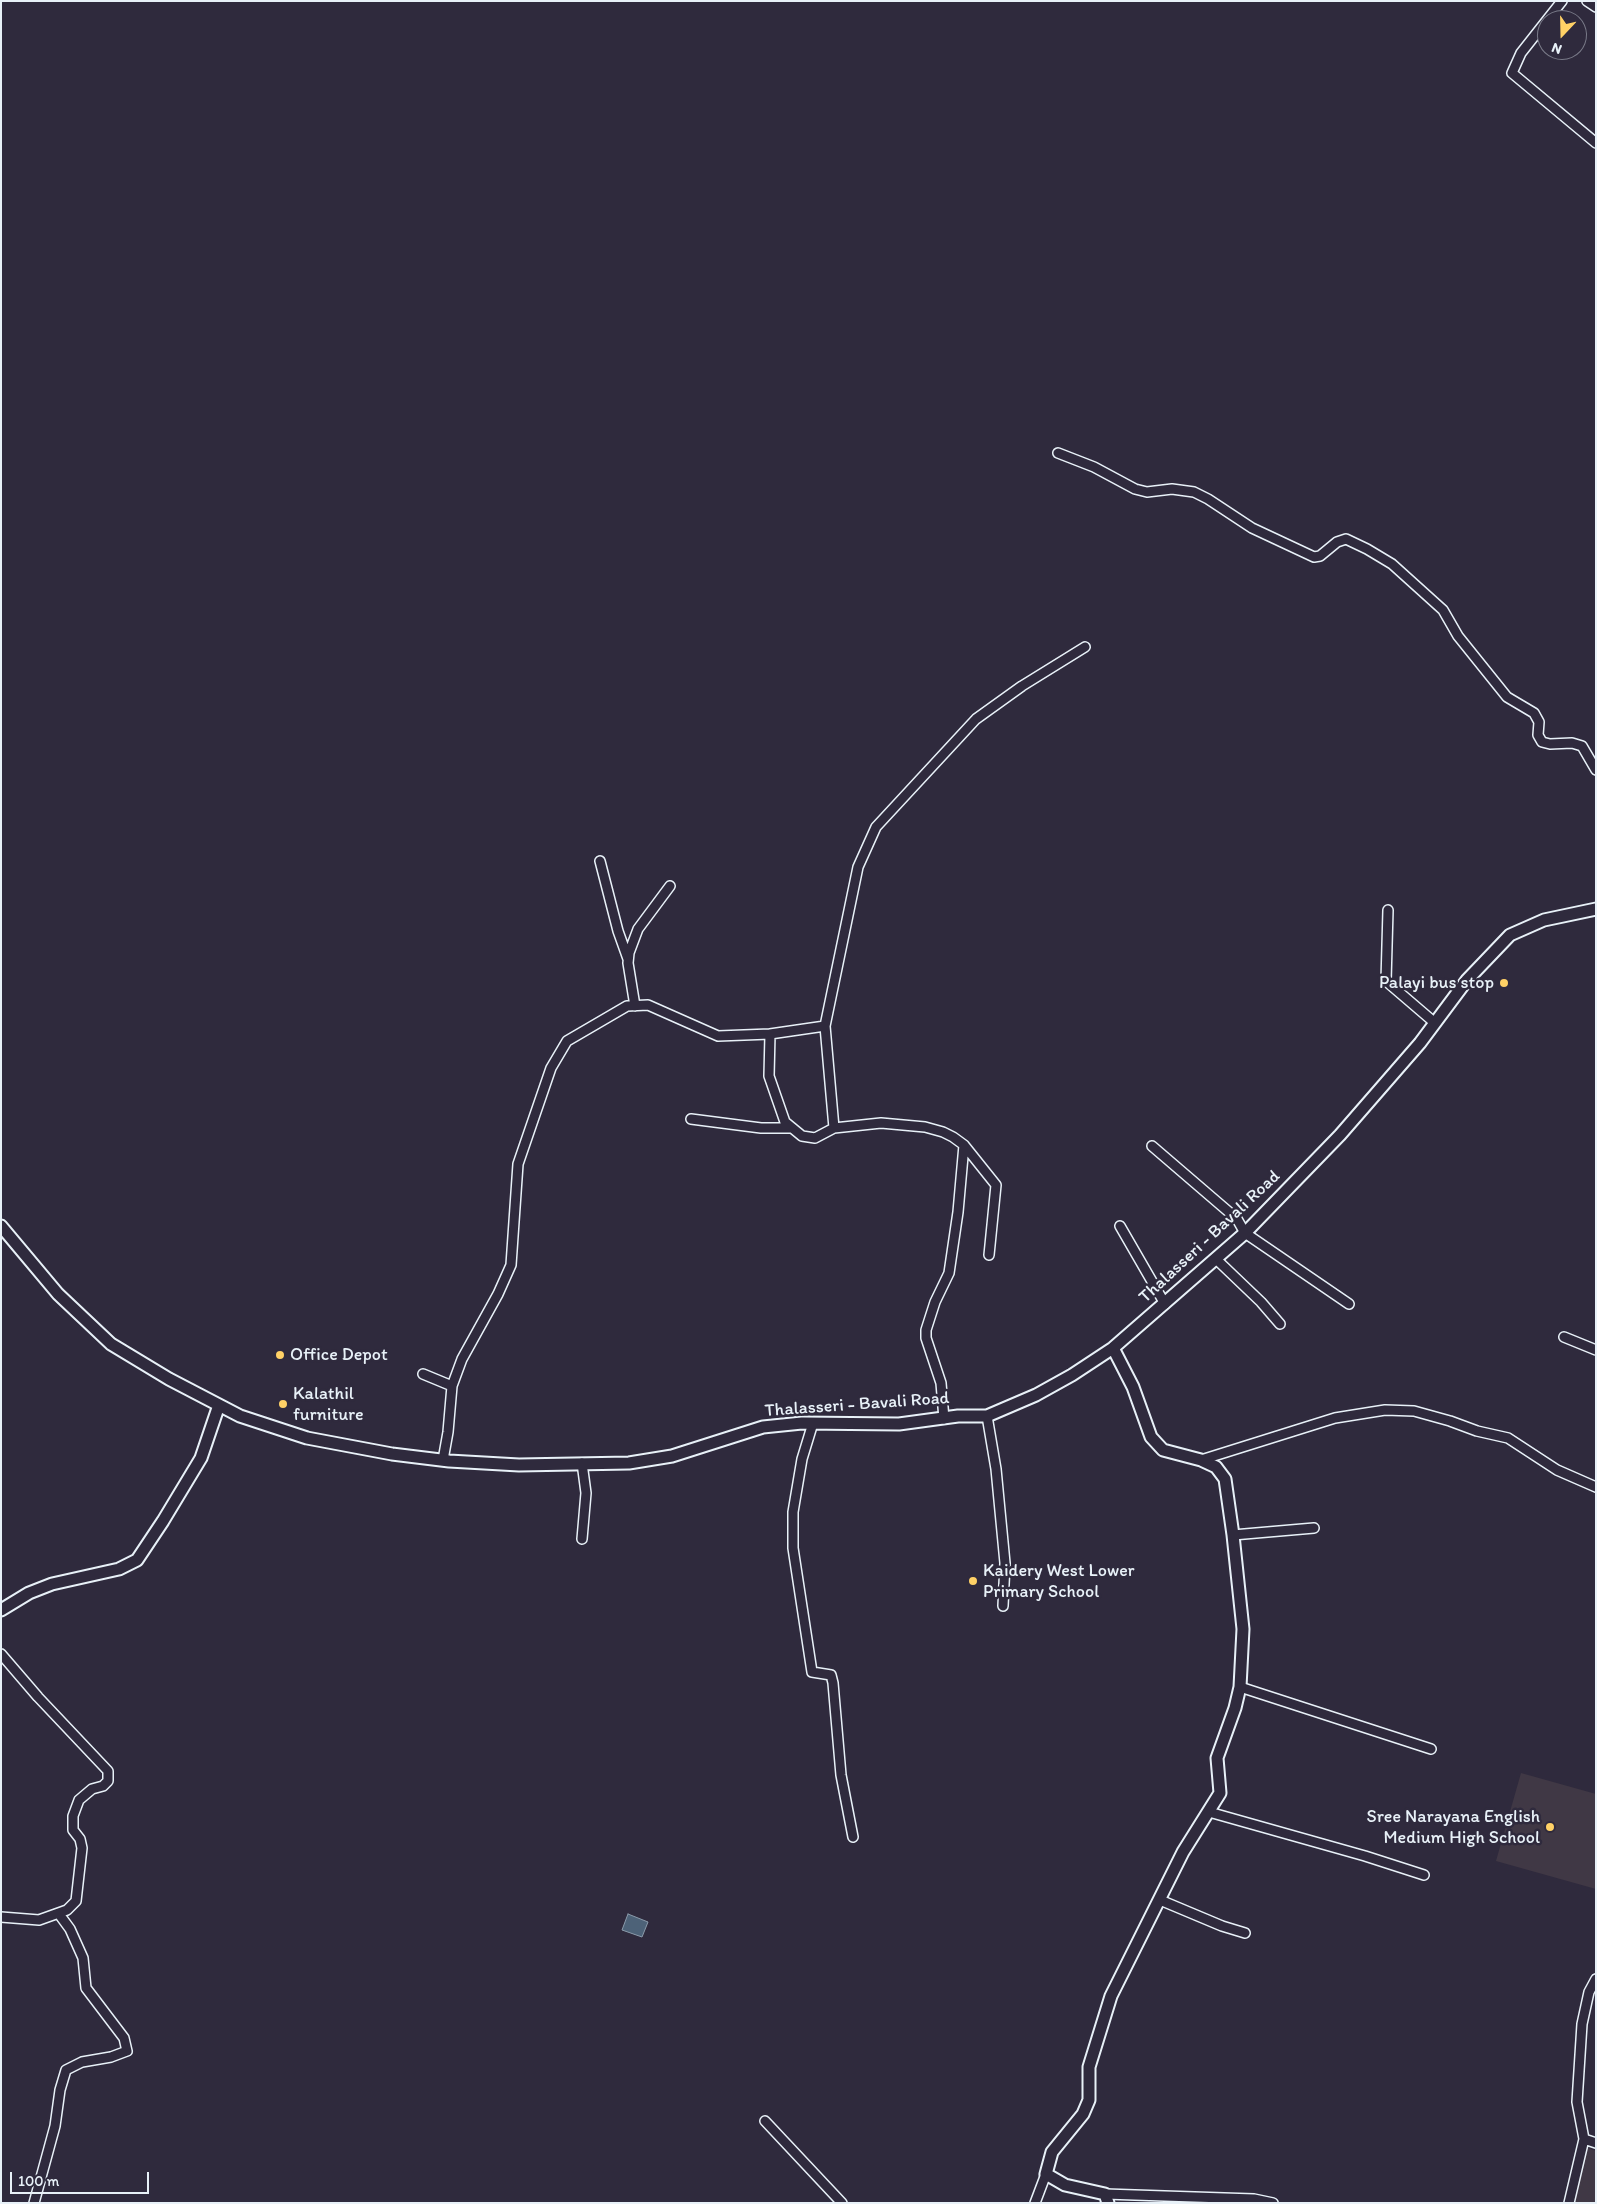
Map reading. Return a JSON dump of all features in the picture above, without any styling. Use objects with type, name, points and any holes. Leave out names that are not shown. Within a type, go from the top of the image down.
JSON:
[{"type":"main road","name":"Thalasseri - Bavali Road","points":[[1,1226],[58,1294],[111,1344],[170,1379],[240,1416],[307,1438],[392,1454],[442,1460],[519,1465],[629,1463],[672,1456],[763,1428],[813,1423],[898,1424],[987,1416],[1036,1395],[1072,1375],[1113,1348],[1245,1233],[1340,1135],[1420,1043],[1467,980],[1510,935],[1544,920],[1596,909]]},
{"type":"main road","points":[[1107,2198],[1065,2185],[1046,2174],[1052,2152],[1083,2114],[1089,2100],[1089,2067],[1111,1996],[1183,1852],[1220,1793],[1217,1758],[1236,1708],[1240,1687],[1243,1628],[1225,1479],[1216,1467],[1200,1460],[1164,1450],[1151,1437],[1133,1387],[1113,1348]]},
{"type":"main road","points":[[1,1610],[29,1593],[52,1584],[119,1569],[136,1560],[164,1521],[201,1458],[219,1405]]},
{"type":"street","points":[[1587,1],[1596,7]]},
{"type":"street","points":[[1537,33],[1521,53],[1512,73],[1596,143]]},
{"type":"street","points":[[1058,453],[1094,467],[1135,489],[1147,492],[1178,489],[1194,492],[1252,528],[1314,557],[1320,556],[1338,542],[1346,539],[1392,564],[1443,610],[1458,636],[1507,697],[1534,713],[1539,722],[1538,736],[1542,742],[1550,744],[1572,743],[1582,746],[1596,770]]},
{"type":"street","points":[[834,1128],[825,1026],[858,867],[876,828],[976,719],[1022,686],[1085,647]]},
{"type":"street","points":[[600,861],[618,931],[628,959],[636,1006]]},
{"type":"street","points":[[628,959],[638,929],[670,886]]},
{"type":"street","points":[[1388,910],[1386,981],[1435,1023]]},
{"type":"street","points":[[442,1460],[448,1432],[452,1386],[462,1359],[498,1294],[511,1265],[518,1164],[551,1068],[567,1041],[627,1006],[648,1005],[718,1036],[770,1034],[825,1026]]},
{"type":"street","points":[[770,1034],[769,1076],[785,1122],[802,1136],[815,1138],[834,1128],[881,1123],[907,1125],[944,1132],[964,1145],[996,1184],[989,1255]]},
{"type":"street","points":[[691,1118],[762,1128],[792,1128]]},
{"type":"street","points":[[944,1419],[941,1383],[926,1338],[926,1330],[935,1302],[949,1273],[958,1212],[964,1145]]},
{"type":"street","points":[[1152,1146],[1237,1219],[1245,1233],[1349,1304]]},
{"type":"street","points":[[1120,1226],[1165,1304]]},
{"type":"street","points":[[1216,1258],[1261,1302],[1280,1324]]},
{"type":"street","points":[[1564,1337],[1596,1350]]},
{"type":"street","points":[[423,1374],[452,1386]]},
{"type":"street","points":[[1200,1460],[1334,1418],[1385,1410],[1414,1411],[1477,1431],[1508,1438],[1557,1470],[1596,1487]]},
{"type":"street","points":[[987,1416],[996,1469],[1005,1563],[1003,1606]]},
{"type":"street","points":[[813,1423],[802,1459],[795,1503],[793,1548],[812,1672],[831,1675],[833,1683],[841,1776],[853,1837]]},
{"type":"street","points":[[582,1463],[586,1493],[582,1539]]},
{"type":"street","points":[[1233,1535],[1314,1528]]},
{"type":"street","points":[[1,1654],[38,1697],[108,1771],[108,1781],[103,1786],[92,1789],[79,1800],[73,1816],[73,1830],[80,1839],[82,1848],[76,1902],[59,1914],[39,1920],[1,1917]]},
{"type":"street","points":[[1240,1687],[1431,1749]]},
{"type":"street","points":[[1209,1812],[1365,1856],[1424,1875]]},
{"type":"street","points":[[1160,1900],[1222,1926],[1245,1933]]},
{"type":"street","points":[[34,2203],[55,2126],[60,2090],[66,2070],[82,2062],[111,2057],[127,2050],[124,2038],[86,1988],[83,1958],[70,1929],[59,1914]]},
{"type":"street","points":[[1569,2203],[1584,2139],[1577,2102],[1582,2034],[1589,1992],[1596,1979]]},
{"type":"street","points":[[766,2122],[842,2203]]},
{"type":"street","points":[[1584,2139],[1596,2143]]},
{"type":"street","points":[[1035,2203],[1046,2174]]},
{"type":"street","points":[[1107,2198],[1254,2199],[1273,2203]]},
{"type":"shaded area","name":"Sree Narayana English Medium High School","points":[[1521,1773],[1596,1794],[1596,1889],[1496,1861]]},
{"type":"shaded area","points":[[1583,2146],[1596,2151],[1596,2203],[1573,2203]]},
{"type":"water","points":[[628,1914],[648,1922],[642,1937],[622,1930]]},
{"type":"place","name":"Palayi bus stop","points":[[1504,983]]},
{"type":"place","name":"Office Depot","points":[[280,1355]]},
{"type":"place","name":"Kalathil furniture","points":[[283,1404]]},
{"type":"place","name":"Kaidery West Lower Primary School","points":[[973,1581]]},
{"type":"place","name":"Sree Narayana English Medium High School","points":[[1550,1827]]}]
